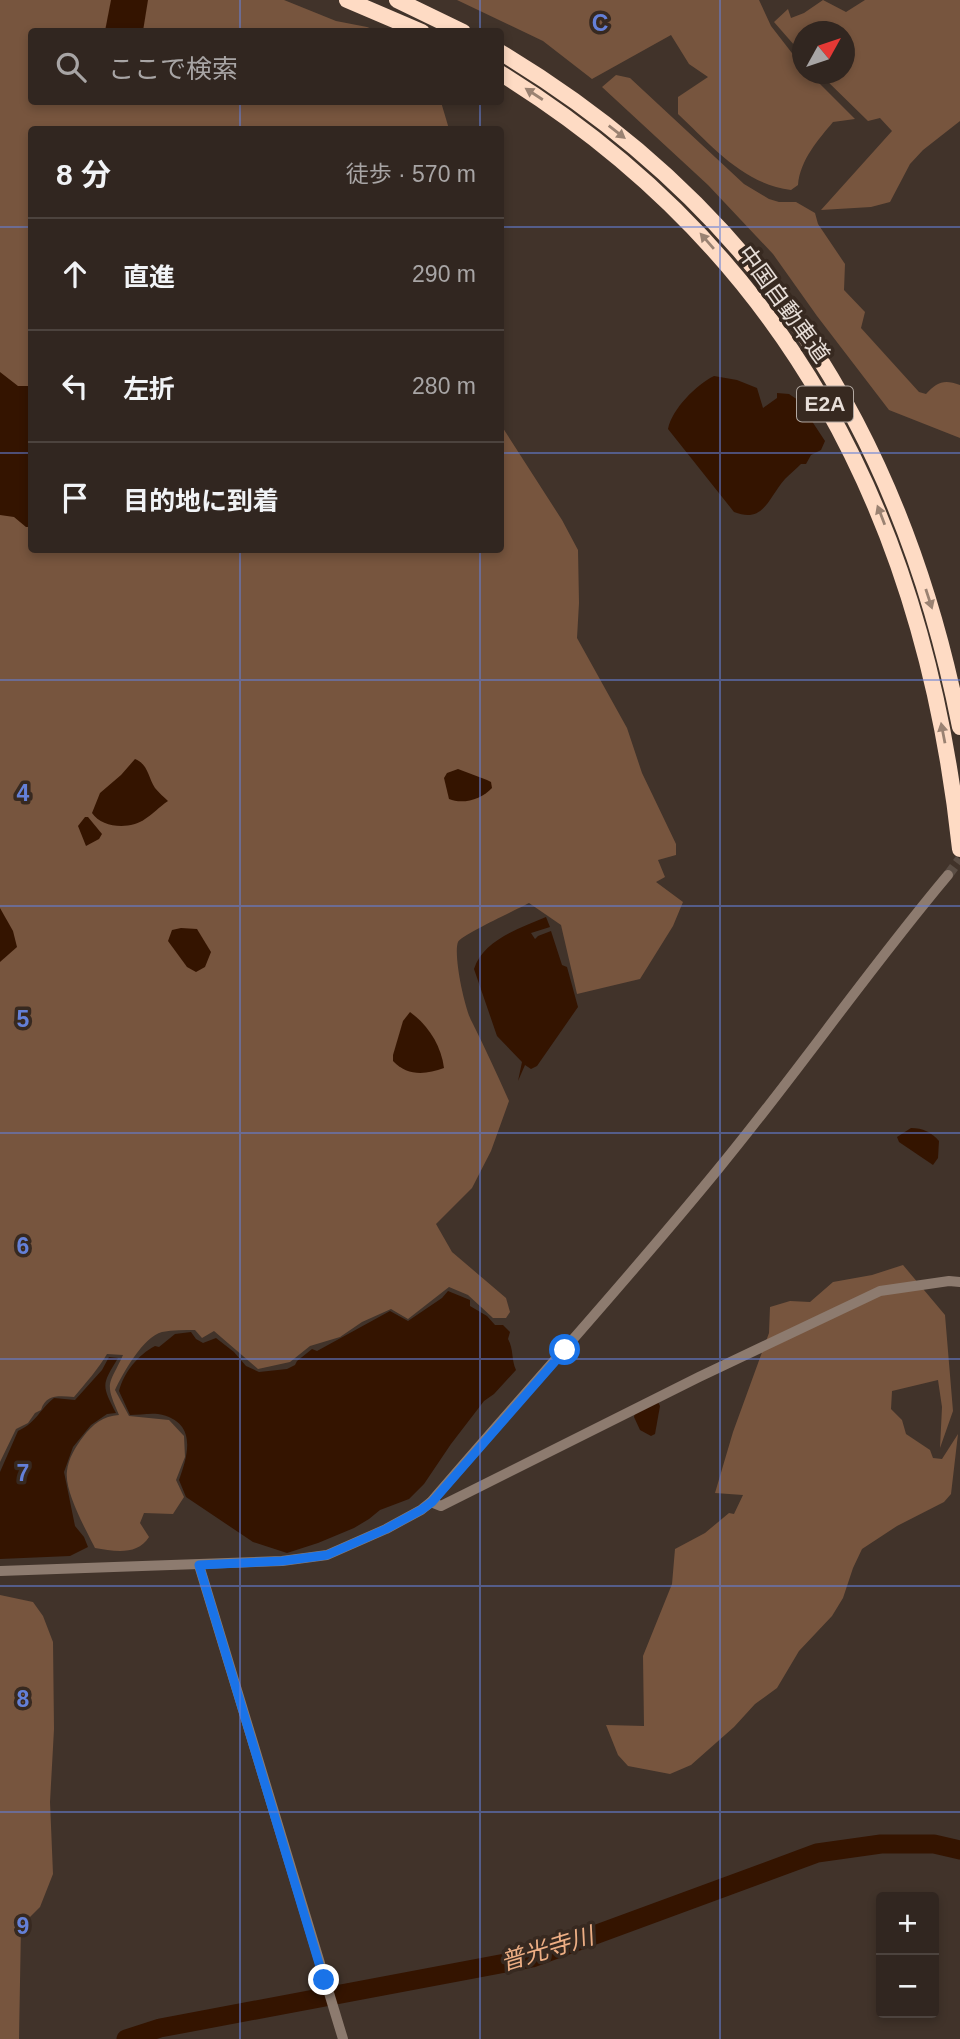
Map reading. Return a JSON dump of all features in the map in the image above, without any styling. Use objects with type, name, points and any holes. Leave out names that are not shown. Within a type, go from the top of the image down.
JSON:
[{"type":"highway","points":[[347,0],[413,28]]},
{"type":"highway","points":[[397,0],[455,28]]},
{"type":"highway","name":"中国自動車道","points":[[504,55],[591,111],[673,180],[750,261],[818,355],[847,403],[895,503],[934,614],[960,727]]},
{"type":"highway","name":"中国自動車道","points":[[504,76],[579,125],[623,160],[699,232],[770,318],[824,401],[877,506],[917,618],[944,742],[960,849]]},
{"type":"street","points":[[0,1572],[282,1561],[327,1555],[386,1529],[432,1502],[601,1310],[719,1168],[813,1050],[914,915],[948,875]]},
{"type":"street","points":[[432,1502],[441,1506],[699,1377],[880,1291],[958,1282]]},
{"type":"street","points":[[199,1565],[343,2039]]},
{"type":"shaded area","points":[[0,0],[284,0],[336,21],[370,28],[28,28],[28,105],[442,105],[448,126],[28,126],[28,553],[504,553],[504,430],[578,550],[577,638],[627,728],[642,773],[676,844],[676,855],[658,860],[665,877],[656,882],[683,902],[673,926],[640,979],[577,994],[561,925],[529,903],[479,928],[458,942],[458,970],[466,1006],[509,1101],[491,1151],[472,1188],[436,1224],[452,1252],[506,1298],[510,1312],[506,1318],[493,1318],[468,1295],[449,1287],[408,1319],[391,1309],[362,1322],[340,1337],[310,1346],[290,1362],[258,1369],[214,1331],[202,1338],[195,1330],[166,1331],[155,1335],[134,1357],[115,1390],[129,1416],[169,1420],[184,1436],[185,1457],[176,1480],[184,1497],[173,1514],[144,1513],[140,1523],[149,1537],[132,1550],[95,1548],[76,1510],[67,1479],[71,1457],[83,1437],[99,1422],[119,1415],[111,1396],[110,1384],[123,1355],[107,1354],[74,1397],[58,1396],[46,1401],[28,1423],[16,1429],[0,1462]]},
{"type":"shaded area","points":[[111,0],[148,0],[143,28],[106,28]]},
{"type":"shaded area","points":[[457,0],[759,0],[771,26],[792,53],[792,84],[820,84],[855,119],[833,122],[806,159],[798,185],[791,190],[774,186],[758,180],[729,161],[678,114],[678,97],[708,77],[689,64],[671,35],[592,79],[543,41]]},
{"type":"shaded area","points":[[823,0],[846,12],[865,0],[960,0],[960,121],[923,150],[910,164],[890,202],[871,207],[821,210],[892,131],[880,118],[868,121],[830,84],[855,84],[855,21],[792,21],[792,43],[774,22],[788,9],[791,18]]},
{"type":"shaded area","points":[[616,75],[630,78],[744,184],[769,199],[796,202],[815,213],[818,224],[845,264],[844,290],[865,312],[861,328],[919,392],[926,394],[937,384],[945,382],[960,385],[960,438],[889,410],[773,254],[708,185],[602,87]]},
{"type":"shaded area","points":[[0,372],[18,386],[28,386],[28,527],[14,517],[0,515]]},
{"type":"shaded area","points":[[714,376],[737,380],[757,388],[763,408],[777,398],[777,393],[789,394],[798,400],[825,441],[821,450],[811,455],[806,464],[801,464],[789,475],[764,507],[752,515],[734,512],[668,429],[674,414],[686,398]]},
{"type":"shaded area","points":[[135,759],[143,764],[155,788],[168,801],[139,823],[117,826],[102,822],[92,813],[100,793]]},
{"type":"shaded area","points":[[458,769],[491,782],[492,788],[472,800],[449,799],[444,778],[447,773]]},
{"type":"shaded area","points":[[88,817],[102,834],[99,839],[86,846],[78,826]]},
{"type":"shaded area","points":[[0,908],[13,931],[17,947],[0,962]]},
{"type":"shaded area","points":[[546,917],[550,927],[531,933],[535,939],[551,931],[562,965],[567,967],[578,1007],[537,1066],[531,1069],[525,1065],[518,1081],[522,1062],[497,1036],[474,969],[485,950],[494,943]]},
{"type":"shaded area","points":[[197,929],[211,952],[205,967],[196,972],[187,967],[168,941],[172,930]]},
{"type":"shaded area","points":[[410,1012],[433,1036],[444,1068],[417,1073],[398,1066],[393,1061],[403,1021]]},
{"type":"shaded area","points":[[911,1128],[926,1131],[939,1141],[938,1158],[933,1165],[899,1142],[897,1137]]},
{"type":"shaded area","points":[[903,1265],[945,1315],[953,1411],[940,1448],[942,1407],[938,1380],[892,1391],[891,1409],[902,1420],[906,1434],[930,1450],[933,1458],[942,1459],[958,1434],[951,1494],[944,1502],[897,1526],[862,1549],[843,1598],[832,1616],[799,1651],[777,1688],[755,1704],[734,1727],[691,1765],[670,1774],[628,1766],[618,1755],[606,1725],[644,1726],[643,1656],[672,1584],[675,1549],[705,1533],[729,1513],[734,1514],[743,1495],[715,1493],[733,1432],[769,1333],[770,1307],[790,1301],[810,1302],[833,1282],[872,1275]]},
{"type":"shaded area","points":[[448,1291],[470,1300],[470,1306],[487,1316],[495,1325],[503,1325],[510,1332],[508,1339],[516,1370],[484,1401],[424,1484],[409,1499],[380,1510],[354,1528],[287,1553],[253,1542],[186,1497],[179,1480],[187,1440],[179,1423],[158,1414],[130,1415],[119,1391],[124,1377],[137,1359],[175,1334],[191,1332],[203,1343],[216,1338],[246,1366],[259,1372],[287,1369],[312,1349],[317,1351],[390,1311],[408,1321]]},
{"type":"shaded area","points":[[109,1357],[118,1358],[105,1385],[116,1413],[107,1414],[91,1425],[73,1447],[64,1472],[75,1526],[88,1547],[70,1556],[0,1559],[0,1472],[18,1431],[30,1424],[54,1398],[75,1400],[102,1370]]},
{"type":"shaded area","points":[[658,1402],[660,1406],[655,1434],[651,1436],[640,1430],[634,1417],[635,1413]]},
{"type":"shaded area","points":[[0,1595],[33,1602],[43,1616],[53,1642],[54,1729],[50,1802],[53,1874],[40,1907],[21,1926],[19,2039],[0,2039]]},
{"type":"waterway","name":"普光寺川","points":[[126,2039],[160,2028],[532,1958],[817,1853],[881,1844],[934,1844],[960,1850]]},
{"type":"tunnel","points":[[948,875],[960,859]]},
{"type":"route","points":[[324,1980],[199,1565],[282,1561],[327,1555],[421,1510],[432,1502],[565,1350]]}]
